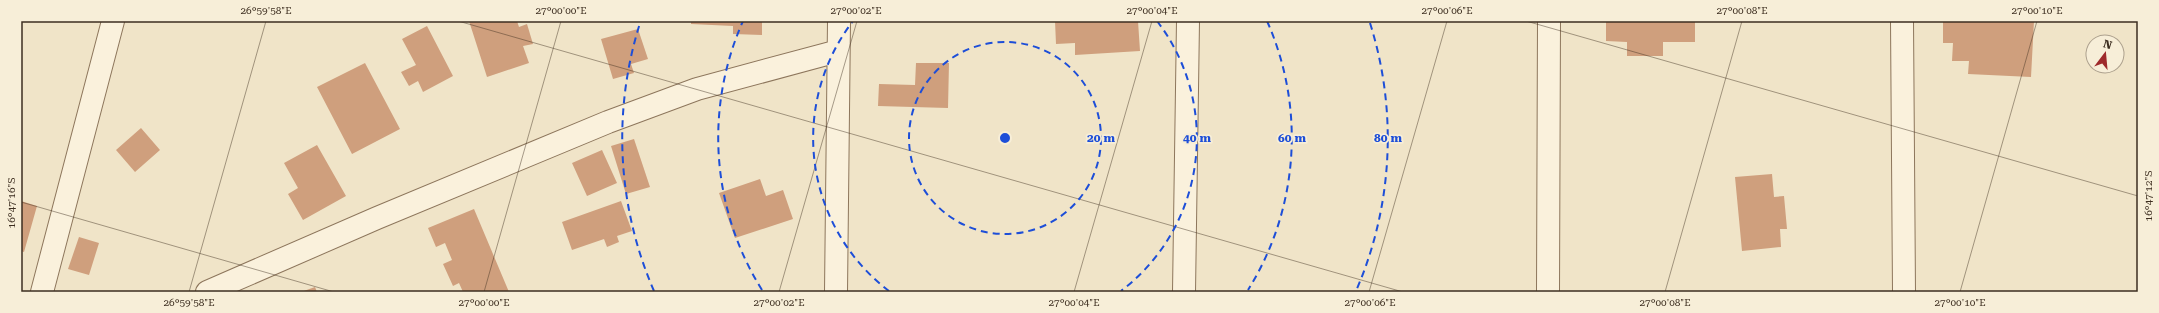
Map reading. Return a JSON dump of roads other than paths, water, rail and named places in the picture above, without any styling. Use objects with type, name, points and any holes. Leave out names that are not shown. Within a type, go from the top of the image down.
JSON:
[{"type":"street","points":[[42,292],[113,21]]},
{"type":"street","points":[[836,292],[840,65],[838,51],[840,21]]},
{"type":"street","points":[[1184,292],[1188,21]]},
{"type":"street","points":[[1548,292],[1550,21]]},
{"type":"street","points":[[1902,21],[1904,292]]},
{"type":"street","points":[[207,292],[377,218],[608,122],[697,89],[838,51]]}]
